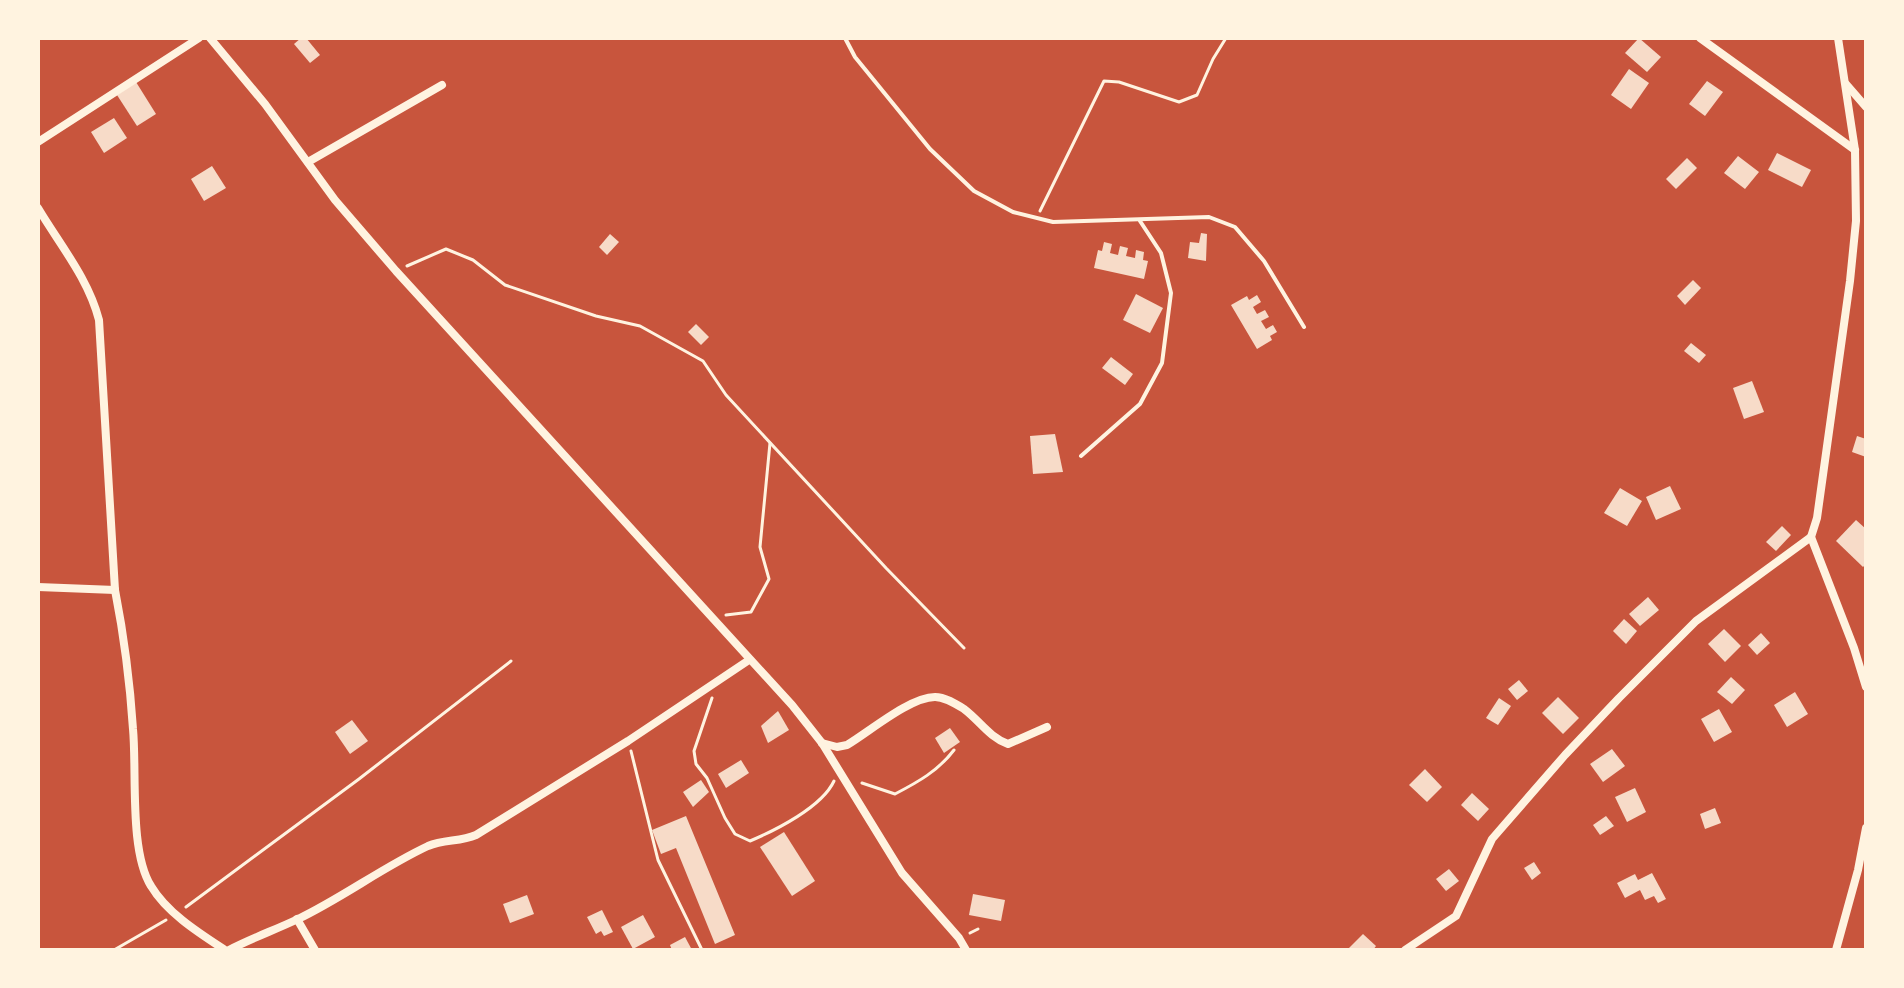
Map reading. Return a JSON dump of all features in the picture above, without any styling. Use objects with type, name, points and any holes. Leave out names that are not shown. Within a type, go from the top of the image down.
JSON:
[{"type":"street","points":[[38,142],[199,38]]},
{"type":"street","points":[[210,38],[265,104],[335,200],[396,271],[792,705],[822,743],[902,873],[966,950]]},
{"type":"street","points":[[1700,38],[1855,150]]},
{"type":"street","points":[[1405,950],[1456,916],[1492,839],[1619,698],[1696,621],[1811,537],[1817,518],[1856,221],[1855,150],[1838,38]]},
{"type":"street","points":[[1845,83],[1866,107]]},
{"type":"street","points":[[308,162],[442,85]]},
{"type":"street","points":[[38,208],[84,281],[94,300],[99,320],[115,590],[123,630],[133,729],[137,836],[142,865],[149,884],[160,899],[227,950],[297,919],[427,847],[476,835],[628,741],[749,660]]},
{"type":"street","points":[[1811,537],[1866,687]]},
{"type":"street","points":[[38,587],[115,590]]},
{"type":"street","points":[[822,743],[837,747],[847,745],[917,701],[933,697],[950,701],[966,711],[995,739],[1008,744],[1047,727]]},
{"type":"street","points":[[1836,950],[1866,828]]},
{"type":"street","points":[[297,919],[315,950]]},
{"type":"lane","points":[[845,38],[855,57],[930,149],[974,191],[1013,212],[1053,222],[1209,217],[1235,227],[1264,261],[1304,327]]},
{"type":"lane","points":[[1081,456],[1140,404],[1162,363],[1171,293],[1161,253],[1140,221]]},
{"type":"path","points":[[1036,218],[1104,81],[1119,82],[1179,102],[1197,95],[1226,38]]},
{"type":"path","points":[[396,271],[446,249],[473,260],[505,285],[596,316],[640,326],[703,361],[726,395],[964,648]]},
{"type":"path","points":[[710,618],[751,612],[769,579],[760,547],[770,441]]},
{"type":"path","points":[[114,950],[176,914],[359,779],[511,661]]},
{"type":"path","points":[[717,682],[694,751],[696,764],[707,778],[735,834],[750,841],[806,810],[829,792],[838,770]]},
{"type":"path","points":[[628,741],[658,860],[702,950]]},
{"type":"path","points":[[846,781],[872,784],[895,794],[942,766],[954,750]]},
{"type":"building","points":[[306,38],[320,55],[310,63],[294,44]]},
{"type":"building","points":[[1639,38],[1661,57],[1647,72],[1625,53]]},
{"type":"building","points":[[1629,69],[1649,83],[1631,109],[1611,95]]},
{"type":"building","points":[[1707,81],[1723,92],[1705,116],[1689,104]]},
{"type":"building","points":[[136,82],[156,114],[137,126],[117,95]]},
{"type":"building","points":[[114,118],[127,138],[104,153],[91,132]]},
{"type":"building","points":[[1777,153],[1811,170],[1802,187],[1768,170]]},
{"type":"building","points":[[1738,156],[1759,172],[1745,189],[1724,173]]},
{"type":"building","points":[[1687,158],[1697,168],[1676,189],[1666,179]]},
{"type":"building","points":[[212,166],[226,188],[204,201],[191,179]]},
{"type":"building","points":[[1201,233],[1207,234],[1206,261],[1188,258],[1190,242],[1199,243]]},
{"type":"building","points":[[610,234],[619,242],[607,255],[599,247]]},
{"type":"building","points":[[1104,242],[1112,244],[1110,253],[1118,255],[1120,246],[1128,248],[1126,256],[1135,258],[1136,250],[1144,252],[1143,260],[1148,261],[1144,279],[1094,268],[1098,250],[1102,251]]},
{"type":"building","points":[[1693,280],[1701,288],[1685,305],[1677,296]]},
{"type":"building","points":[[1136,294],[1163,308],[1150,333],[1123,320]]},
{"type":"building","points":[[1257,295],[1261,302],[1253,307],[1257,314],[1265,310],[1269,317],[1261,321],[1266,329],[1273,325],[1277,332],[1270,336],[1272,340],[1257,349],[1231,305],[1247,296],[1249,300]]},
{"type":"building","points":[[696,324],[709,337],[701,345],[688,332]]},
{"type":"building","points":[[1691,343],[1706,355],[1699,363],[1684,351]]},
{"type":"building","points":[[1111,357],[1133,374],[1125,385],[1102,368]]},
{"type":"building","points":[[1752,381],[1764,412],[1744,419],[1733,388]]},
{"type":"building","points":[[1055,434],[1063,472],[1033,474],[1030,436]]},
{"type":"building","points":[[1857,436],[1866,439],[1866,457],[1852,452]]},
{"type":"building","points":[[1670,486],[1681,509],[1656,520],[1646,497]]},
{"type":"building","points":[[1620,488],[1642,501],[1627,526],[1604,513]]},
{"type":"building","points":[[1856,520],[1866,529],[1866,564],[1863,567],[1836,541]]},
{"type":"building","points":[[1782,526],[1791,535],[1776,551],[1766,542]]},
{"type":"building","points":[[1648,597],[1659,610],[1640,626],[1629,614]]},
{"type":"building","points":[[1624,619],[1637,631],[1626,644],[1613,631]]},
{"type":"building","points":[[1724,629],[1741,646],[1725,662],[1708,644]]},
{"type":"building","points":[[1761,633],[1770,643],[1757,655],[1748,645]]},
{"type":"building","points":[[1731,677],[1745,690],[1732,704],[1717,692]]},
{"type":"building","points":[[1519,680],[1528,691],[1517,700],[1508,689]]},
{"type":"building","points":[[1795,692],[1808,714],[1787,727],[1774,705]]},
{"type":"building","points":[[1558,697],[1579,718],[1563,734],[1542,713]]},
{"type":"building","points":[[1499,698],[1511,706],[1498,725],[1486,718]]},
{"type":"building","points":[[1719,709],[1732,732],[1714,742],[1701,719]]},
{"type":"building","points":[[778,711],[789,730],[768,743],[761,726]]},
{"type":"building","points":[[352,720],[368,741],[350,754],[335,732]]},
{"type":"building","points":[[950,728],[960,742],[944,753],[935,738]]},
{"type":"building","points":[[1612,749],[1625,766],[1603,782],[1590,764]]},
{"type":"building","points":[[741,760],[749,773],[726,788],[718,774]]},
{"type":"building","points":[[1425,769],[1442,787],[1427,802],[1409,785]]},
{"type":"building","points":[[701,780],[709,792],[693,807],[683,792]]},
{"type":"building","points":[[1635,788],[1646,812],[1627,822],[1615,797]]},
{"type":"building","points":[[1472,793],[1489,809],[1478,821],[1461,805]]},
{"type":"building","points":[[1715,808],[1721,823],[1705,829],[1700,814]]},
{"type":"building","points":[[686,816],[735,935],[715,944],[676,848],[661,854],[652,830]]},
{"type":"building","points":[[1606,816],[1614,826],[1600,835],[1593,825]]},
{"type":"building","points":[[784,832],[815,881],[792,896],[760,847]]},
{"type":"building","points":[[1534,862],[1541,873],[1532,880],[1524,868]]},
{"type":"building","points":[[1449,869],[1459,881],[1446,891],[1436,879]]},
{"type":"building","points":[[1652,873],[1666,899],[1658,903],[1654,896],[1645,900],[1640,890],[1625,898],[1617,883],[1635,874],[1638,880]]},
{"type":"building","points":[[973,894],[1005,900],[1001,921],[969,915]]},
{"type":"building","points":[[527,895],[534,914],[510,923],[503,904]]},
{"type":"building","points":[[602,910],[613,932],[604,936],[601,931],[596,934],[587,917]]},
{"type":"building","points":[[643,915],[655,937],[633,949],[621,927]]},
{"type":"building","points":[[1363,934],[1376,946],[1373,950],[1349,948]]},
{"type":"building","points":[[685,937],[692,950],[672,950],[670,945]]}]
